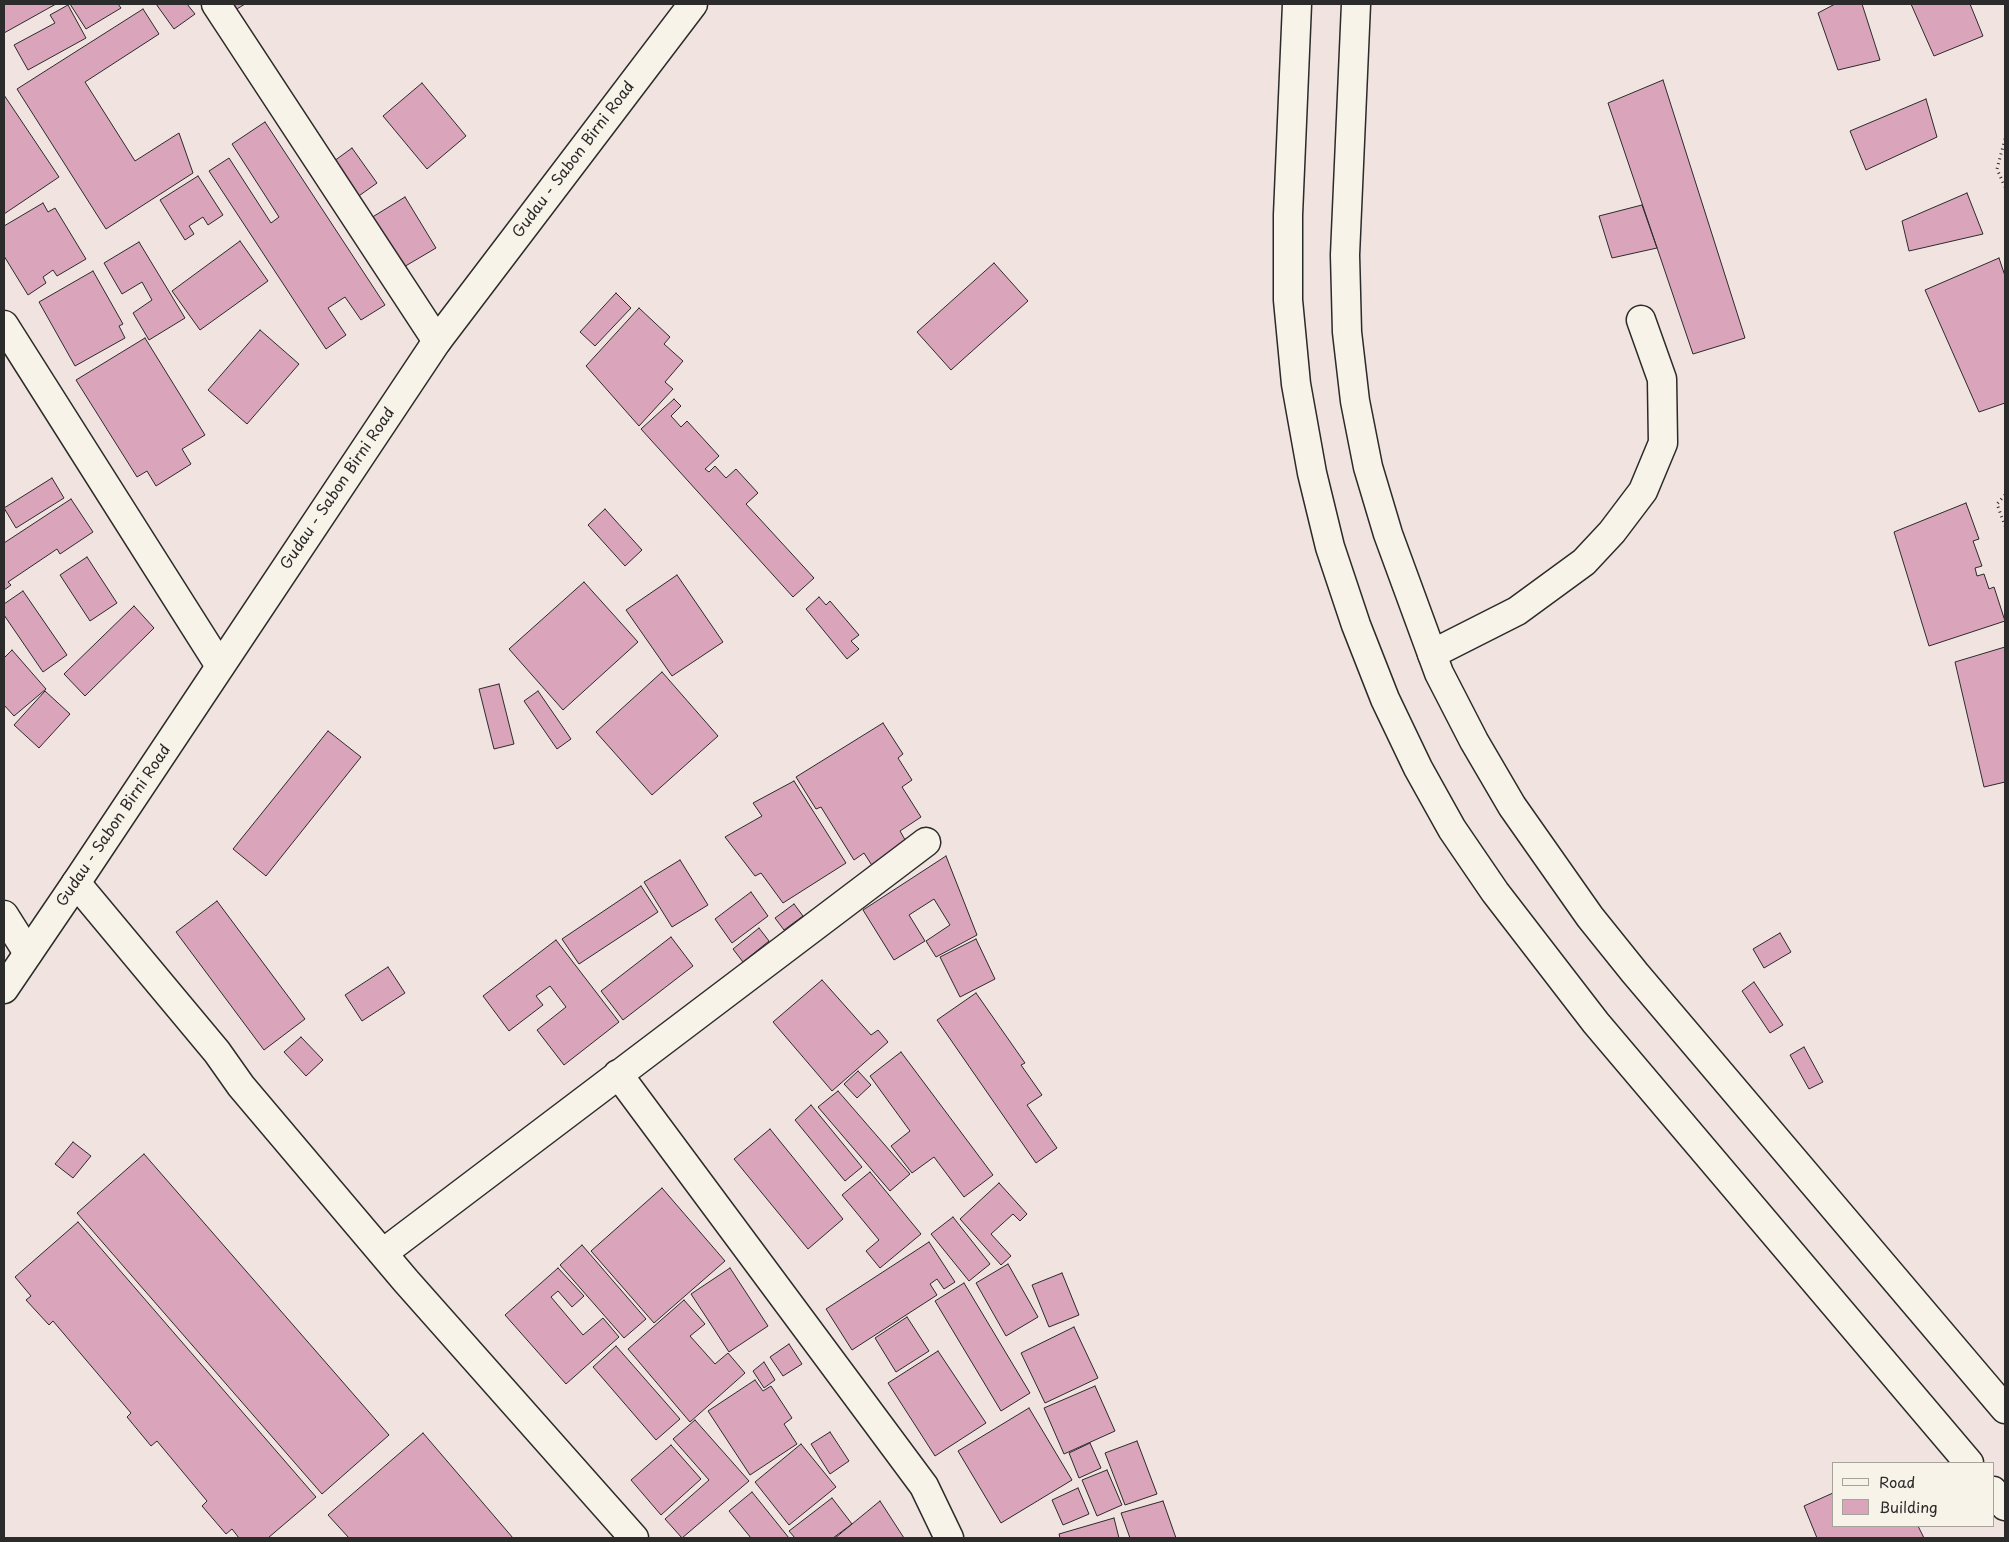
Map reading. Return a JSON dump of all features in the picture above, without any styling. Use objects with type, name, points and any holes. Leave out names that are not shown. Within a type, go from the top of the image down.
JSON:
[{"type":"main road","points":[[216,4],[437,341]]},
{"type":"main road","name":"Gudau - Sabon Birni Road","points":[[4,989],[437,341],[693,4]]},
{"type":"main road","points":[[1297,4],[1288,215],[1288,291],[1296,384],[1312,473],[1330,547],[1356,625],[1385,699],[1418,768],[1452,829],[1495,892],[1596,1023],[1968,1462]]},
{"type":"main road","points":[[1356,4],[1344,255],[1346,332],[1355,401],[1368,466],[1388,534],[1439,673],[1474,741],[1512,806],[1590,917],[1635,973],[2005,1409]]},
{"type":"main road","points":[[1432,654],[1517,611],[1584,562],[1612,532],[1643,491],[1664,443],[1662,380],[1641,320]]},
{"type":"main road","points":[[4,325],[220,666]]},
{"type":"main road","points":[[383,1253],[926,842]]},
{"type":"main road","points":[[76,883],[217,1052],[241,1086],[383,1253],[634,1538]]},
{"type":"main road","points":[[4,915],[28,953]]},
{"type":"main road","points":[[618,1074],[924,1486],[949,1538]]},
{"type":"main road","points":[[1994,1492],[2005,1506]]},
{"type":"path","points":[[2005,139],[1997,169],[2005,187]]},
{"type":"path","points":[[2005,495],[1997,504],[2005,526]]},
{"type":"building","points":[[4,4],[56,4],[4,33]]},
{"type":"building","points":[[70,4],[118,4],[121,8],[86,29]]},
{"type":"building","points":[[156,4],[187,4],[195,14],[174,29]]},
{"type":"building","points":[[227,4],[245,4],[232,12]]},
{"type":"building","points":[[1835,4],[1862,4],[1880,60],[1838,70],[1818,13]]},
{"type":"building","points":[[1911,4],[1970,4],[1983,36],[1934,56]]},
{"type":"building","points":[[68,5],[86,38],[28,70],[14,45],[55,23],[50,15]]},
{"type":"building","points":[[143,9],[159,34],[85,82],[135,161],[179,133],[193,173],[106,229],[17,89]]},
{"type":"building","points":[[1663,80],[1745,338],[1693,354],[1608,103]]},
{"type":"building","points":[[422,83],[466,136],[427,169],[383,116]]},
{"type":"building","points":[[4,95],[59,177],[4,214]]},
{"type":"building","points":[[1926,99],[1937,137],[1866,170],[1850,131]]},
{"type":"building","points":[[265,122],[385,305],[361,320],[345,297],[328,308],[346,335],[326,349],[209,171],[229,158],[271,223],[279,217],[232,144]]},
{"type":"building","points":[[352,148],[377,183],[356,198],[330,164]]},
{"type":"building","points":[[198,176],[223,215],[208,225],[203,217],[189,226],[194,234],[185,240],[160,200]]},
{"type":"building","points":[[1967,193],[1983,234],[1909,251],[1902,221]]},
{"type":"building","points":[[405,197],[436,248],[397,271],[366,221]]},
{"type":"building","points":[[43,203],[48,212],[55,208],[86,259],[57,276],[53,270],[43,277],[46,283],[28,295],[4,256],[4,226]]},
{"type":"building","points":[[1642,205],[1657,248],[1612,258],[1599,216]]},
{"type":"building","points":[[240,241],[268,281],[200,330],[172,291]]},
{"type":"building","points":[[139,242],[185,318],[149,340],[133,313],[152,300],[142,282],[122,294],[104,263]]},
{"type":"building","points":[[1999,258],[2005,276],[2005,403],[1979,412],[1925,290]]},
{"type":"building","points":[[994,263],[1028,301],[951,370],[917,332]]},
{"type":"building","points":[[93,271],[123,324],[119,326],[125,338],[75,366],[39,302]]},
{"type":"building","points":[[616,293],[631,308],[595,346],[580,332]]},
{"type":"building","points":[[639,308],[670,337],[664,344],[683,361],[665,382],[673,389],[639,426],[586,366]]},
{"type":"building","points":[[260,330],[299,364],[247,424],[208,390]]},
{"type":"building","points":[[145,338],[205,435],[182,449],[191,464],[156,486],[147,471],[137,477],[76,380]]},
{"type":"building","points":[[674,399],[681,406],[671,416],[681,427],[687,421],[719,456],[705,469],[709,472],[715,466],[726,478],[736,469],[758,493],[746,504],[814,578],[793,597],[641,429]]},
{"type":"building","points":[[52,478],[64,498],[16,528],[4,508]]},
{"type":"building","points":[[71,499],[93,532],[60,554],[57,549],[8,582],[11,585],[4,590],[4,543]]},
{"type":"building","points":[[1966,503],[1979,539],[1973,541],[1982,566],[1975,568],[1977,576],[1984,574],[1989,589],[1994,587],[2005,621],[1929,646],[1894,532]]},
{"type":"building","points":[[605,509],[642,550],[625,566],[588,525]]},
{"type":"building","points":[[87,557],[117,603],[90,621],[60,575]]},
{"type":"building","points":[[677,575],[723,642],[672,676],[626,610]]},
{"type":"building","points":[[584,582],[638,642],[563,710],[509,649]]},
{"type":"building","points":[[23,591],[67,655],[43,672],[4,615],[4,604]]},
{"type":"building","points":[[819,597],[826,605],[830,601],[859,635],[851,641],[859,649],[847,659],[806,609]]},
{"type":"building","points":[[134,606],[154,628],[85,696],[64,674]]},
{"type":"building","points":[[2005,647],[2005,782],[1984,787],[1955,662]]},
{"type":"building","points":[[12,650],[46,689],[14,716],[4,705],[4,658]]},
{"type":"building","points":[[662,672],[718,736],[652,795],[596,732]]},
{"type":"building","points":[[499,684],[514,744],[494,749],[479,689]]},
{"type":"building","points":[[45,691],[70,714],[39,748],[14,725]]},
{"type":"building","points":[[538,691],[571,739],[557,749],[524,701]]},
{"type":"building","points":[[883,723],[903,754],[898,758],[912,780],[902,787],[921,817],[900,831],[908,845],[873,867],[864,853],[854,860],[821,807],[816,809],[796,777]]},
{"type":"building","points":[[328,731],[361,757],[266,876],[233,849]]},
{"type":"building","points":[[794,781],[846,863],[783,903],[761,873],[755,876],[725,837],[762,816],[753,803]]},
{"type":"building","points":[[946,856],[977,935],[936,957],[926,941],[950,925],[934,899],[909,915],[925,941],[894,960],[863,910]]},
{"type":"building","points":[[680,860],[708,905],[672,927],[644,882]]},
{"type":"building","points":[[641,886],[658,912],[579,964],[562,939]]},
{"type":"building","points":[[751,892],[768,916],[732,943],[715,919]]},
{"type":"building","points":[[217,901],[305,1019],[264,1050],[176,932]]},
{"type":"building","points":[[794,904],[803,916],[784,930],[775,918]]},
{"type":"building","points":[[759,928],[769,941],[743,962],[733,949]]},
{"type":"building","points":[[1780,933],[1791,952],[1764,968],[1753,949]]},
{"type":"building","points":[[671,937],[693,966],[623,1020],[601,991]]},
{"type":"building","points":[[976,939],[995,979],[960,997],[940,957]]},
{"type":"building","points":[[556,940],[619,1022],[564,1065],[537,1030],[566,1007],[550,986],[536,996],[543,1005],[509,1031],[483,996]]},
{"type":"building","points":[[388,967],[405,993],[362,1021],[345,995]]},
{"type":"building","points":[[822,980],[871,1035],[878,1030],[888,1042],[832,1091],[773,1022]]},
{"type":"building","points":[[1754,982],[1783,1025],[1770,1033],[1742,991]]},
{"type":"building","points":[[976,993],[1025,1063],[1021,1065],[1042,1095],[1027,1105],[1057,1148],[1036,1163],[937,1020]]},
{"type":"building","points":[[301,1037],[323,1060],[306,1076],[284,1052]]},
{"type":"building","points":[[1804,1047],[1823,1082],[1809,1089],[1790,1055]]},
{"type":"building","points":[[901,1052],[993,1175],[964,1197],[934,1157],[912,1173],[891,1146],[910,1131],[870,1076]]},
{"type":"building","points":[[858,1071],[871,1085],[857,1098],[844,1084]]},
{"type":"building","points":[[838,1091],[910,1174],[890,1191],[818,1107]]},
{"type":"building","points":[[811,1105],[862,1167],[845,1181],[795,1120]]},
{"type":"building","points":[[770,1129],[843,1219],[808,1249],[734,1159]]},
{"type":"building","points":[[73,1142],[91,1156],[73,1178],[55,1164]]},
{"type":"building","points":[[144,1154],[389,1435],[322,1494],[77,1213]]},
{"type":"building","points":[[870,1172],[921,1234],[880,1268],[866,1251],[879,1240],[842,1195]]},
{"type":"building","points":[[999,1183],[1027,1214],[1020,1221],[1013,1214],[991,1234],[1011,1256],[1001,1265],[960,1219]]},
{"type":"building","points":[[662,1188],[725,1261],[654,1323],[591,1251]]},
{"type":"building","points":[[953,1217],[990,1264],[969,1281],[931,1234]]},
{"type":"building","points":[[78,1222],[316,1497],[268,1538],[239,1538],[232,1529],[226,1534],[202,1506],[207,1501],[157,1441],[151,1446],[127,1417],[131,1413],[53,1321],[49,1325],[26,1300],[31,1296],[15,1277]]},
{"type":"building","points":[[929,1242],[955,1282],[944,1289],[937,1279],[930,1284],[937,1295],[852,1350],[826,1309]]},
{"type":"building","points":[[582,1245],[646,1319],[624,1338],[560,1265]]},
{"type":"building","points":[[1008,1264],[1038,1317],[1006,1336],[976,1283]]},
{"type":"building","points":[[558,1268],[584,1296],[572,1307],[558,1291],[551,1297],[583,1335],[603,1318],[619,1337],[566,1384],[505,1315]]},
{"type":"building","points":[[730,1268],[768,1326],[729,1352],[691,1294]]},
{"type":"building","points":[[1062,1273],[1079,1315],[1049,1327],[1032,1285]]},
{"type":"building","points":[[964,1283],[1030,1393],[1001,1411],[935,1301]]},
{"type":"building","points":[[684,1300],[705,1324],[690,1336],[715,1364],[728,1353],[745,1373],[690,1422],[628,1349]]},
{"type":"building","points":[[907,1317],[929,1351],[896,1372],[875,1338]]},
{"type":"building","points":[[1074,1327],[1098,1378],[1045,1403],[1021,1353]]},
{"type":"building","points":[[789,1344],[802,1364],[783,1376],[770,1357]]},
{"type":"building","points":[[616,1346],[680,1419],[656,1440],[593,1367]]},
{"type":"building","points":[[938,1351],[986,1423],[935,1456],[888,1383]]},
{"type":"building","points":[[764,1362],[775,1380],[764,1388],[753,1371]]},
{"type":"building","points":[[755,1380],[763,1391],[771,1386],[792,1418],[784,1424],[797,1444],[750,1475],[708,1411]]},
{"type":"building","points":[[1095,1386],[1115,1431],[1064,1454],[1044,1408]]},
{"type":"building","points":[[1029,1408],[1072,1480],[1001,1523],[958,1451]]},
{"type":"building","points":[[695,1420],[749,1481],[682,1538],[665,1519],[709,1480],[673,1439]]},
{"type":"building","points":[[830,1432],[849,1461],[830,1474],[811,1444]]},
{"type":"building","points":[[423,1433],[513,1538],[349,1538],[328,1515]]},
{"type":"building","points":[[1137,1441],[1157,1494],[1125,1505],[1105,1453]]},
{"type":"building","points":[[1090,1443],[1101,1468],[1079,1478],[1069,1453]]},
{"type":"building","points":[[801,1444],[836,1487],[789,1525],[755,1482]]},
{"type":"building","points":[[671,1445],[701,1479],[661,1515],[631,1480]]},
{"type":"building","points":[[1107,1470],[1122,1505],[1097,1516],[1082,1480]]},
{"type":"building","points":[[1078,1488],[1089,1514],[1063,1525],[1052,1500]]},
{"type":"building","points":[[752,1492],[789,1538],[751,1538],[729,1511]]},
{"type":"building","points":[[1832,1493],[1832,1527],[1918,1527],[1924,1538],[1817,1538],[1804,1506]]},
{"type":"building","points":[[832,1498],[852,1524],[833,1538],[795,1538],[789,1531]]},
{"type":"building","points":[[880,1501],[904,1538],[835,1538]]},
{"type":"building","points":[[1163,1501],[1176,1538],[1130,1538],[1121,1513]]},
{"type":"building","points":[[1114,1518],[1119,1538],[1060,1538],[1059,1534]]}]
